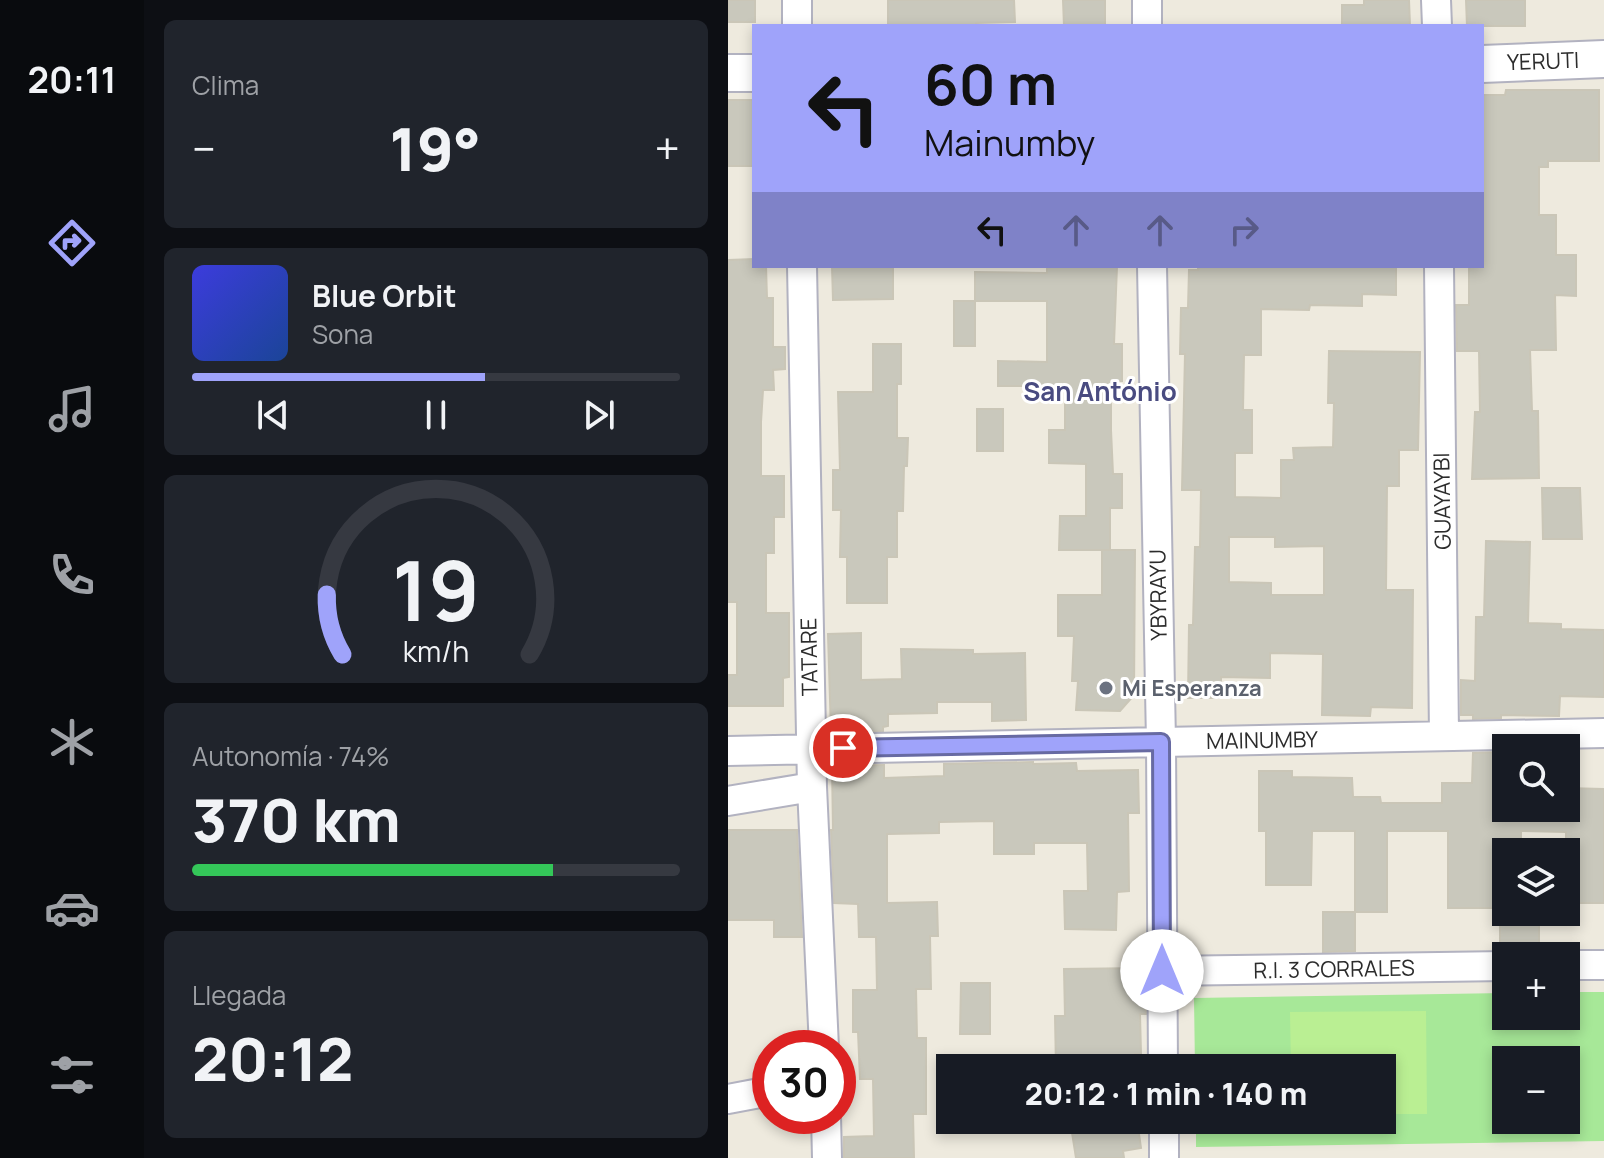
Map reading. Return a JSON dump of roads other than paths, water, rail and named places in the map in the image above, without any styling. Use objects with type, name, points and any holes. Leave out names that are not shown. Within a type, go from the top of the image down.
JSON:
[{"type":"street","points":[[797,0],[797,24]]},
{"type":"street","points":[[1147,0],[1147,24]]},
{"type":"street","points":[[1436,0],[1437,24]]},
{"type":"street","name":"YERUTI","points":[[1484,64],[1604,59]]},
{"type":"street","points":[[728,73],[752,73]]},
{"type":"street","name":"TATARE","points":[[802,268],[812,787],[823,1030]]},
{"type":"street","name":"YBYRAYU","points":[[1152,268],[1161,742],[1163,1054]]},
{"type":"street","name":"GUAYAYBI","points":[[1439,268],[1444,736]]},
{"type":"street","name":"MAINUMBY","points":[[728,751],[1604,733]]},
{"type":"street","points":[[728,801],[812,787]]},
{"type":"street","points":[[1580,965],[1604,965]]},
{"type":"street","name":"R.I. 3 CORRALES","points":[[1162,971],[1492,966]]},
{"type":"street","points":[[728,1099],[752,1094]]},
{"type":"street","points":[[826,1134],[827,1158]]},
{"type":"street","points":[[1164,1134],[1164,1158]]},
{"type":"place","name":"Mi Esperanza","points":[[1106,688]]},
{"type":"district","name":"San António","points":[[1100,391]]}]
